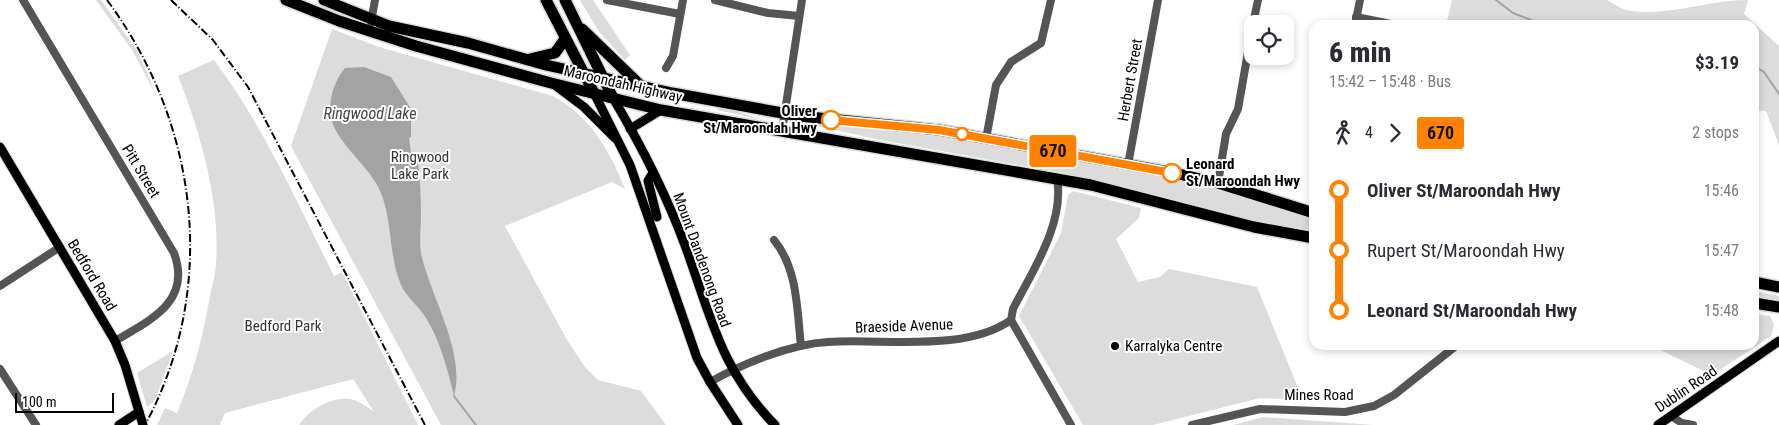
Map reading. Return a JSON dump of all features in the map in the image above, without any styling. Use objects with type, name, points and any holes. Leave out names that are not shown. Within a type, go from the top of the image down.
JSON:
[{"type":"highway","name":"Maroondah Highway","points":[[286,0],[367,30],[447,55],[661,110],[1056,178],[1091,185],[1254,227],[1309,237]]},
{"type":"highway","name":"Maroondah Highway","points":[[324,0],[389,26],[451,39],[529,60],[641,86],[783,114],[930,129],[1128,165],[1218,183],[1309,211]]},
{"type":"highway","points":[[546,0],[594,93]]},
{"type":"highway","points":[[565,0],[614,98]]},
{"type":"highway","points":[[577,25],[606,50],[641,86]]},
{"type":"highway","points":[[447,55],[451,39]]},
{"type":"highway","points":[[529,60],[559,51],[565,39]]},
{"type":"highway","points":[[1759,283],[1779,287]]},
{"type":"highway","points":[[1759,305],[1778,310]]},
{"type":"main road","points":[[551,83],[584,107],[620,144]]},
{"type":"main road","points":[[594,93],[620,144],[691,344],[710,382],[738,425]]},
{"type":"main road","name":"Mount Dandenong Road","points":[[614,98],[675,220],[713,330],[732,370],[746,392],[775,425]]},
{"type":"main road","points":[[630,129],[661,110]]},
{"type":"main road","name":"Bedford Road","points":[[0,149],[115,341],[125,365],[143,424]]},
{"type":"main road","points":[[653,173],[648,183],[657,217]]},
{"type":"main road","points":[[651,227],[657,217],[664,215],[675,220]]},
{"type":"main road","name":"Dublin Road","points":[[1658,425],[1779,342]]},
{"type":"main road","points":[[119,425],[140,412]]},
{"type":"street","name":"Pitt Street","points":[[23,0],[174,253],[179,266],[173,299],[163,311],[115,341]]},
{"type":"street","points":[[367,30],[375,0]]},
{"type":"street","points":[[607,0],[680,14]]},
{"type":"street","points":[[666,68],[673,56],[683,0]]},
{"type":"street","points":[[715,0],[754,10],[799,16]]},
{"type":"street","points":[[782,131],[783,114],[802,0]]},
{"type":"street","points":[[986,139],[1000,77],[1014,59],[1041,43],[1051,0]]},
{"type":"street","name":"Herbert Street","points":[[1128,165],[1158,0]]},
{"type":"street","points":[[1255,15],[1258,0]]},
{"type":"street","points":[[1355,20],[1360,0]]},
{"type":"street","points":[[1218,183],[1226,134],[1238,109],[1246,65]]},
{"type":"street","points":[[1056,178],[1059,191],[1051,230],[1013,309],[1011,320],[1071,425]]},
{"type":"street","points":[[774,240],[784,254],[795,291],[801,346]]},
{"type":"street","points":[[0,286],[60,247]]},
{"type":"street","name":"Braeside Avenue","points":[[710,382],[732,370],[801,346],[827,342],[942,340],[996,329],[1011,320]]},
{"type":"street","name":"Mines Road","points":[[1192,425],[1260,409],[1345,412],[1374,406],[1394,395],[1452,350]]},
{"type":"street","points":[[0,369],[36,425]]},
{"type":"street","points":[[1671,416],[1682,423],[1693,425]]},
{"type":"green space","points":[[96,0],[101,0],[138,52],[157,97],[132,50]]},
{"type":"green space","points":[[580,0],[593,0],[630,55],[625,60],[599,32]]},
{"type":"green space","points":[[1452,0],[1607,0],[1628,10],[1646,12],[1748,0],[1744,14],[1751,20],[1447,20]]},
{"type":"green space","points":[[1759,28],[1779,46],[1779,145],[1766,111],[1759,110]]},
{"type":"green space","name":"Ringwood Lake Park","points":[[332,29],[379,47],[553,96],[566,104],[588,124],[613,161],[625,189],[612,182],[505,226],[567,340],[585,367],[598,380],[641,391],[666,425],[441,425],[291,146]]},
{"type":"green space","name":"Bedford Park","points":[[214,60],[232,85],[264,138],[334,276],[342,272],[418,425],[299,425],[317,408],[341,399],[357,401],[374,412],[353,379],[225,413],[221,425],[157,425],[165,408],[177,413],[183,399],[201,341],[215,276],[217,249],[213,198],[195,122],[178,76]]},
{"type":"green space","points":[[622,87],[707,106],[708,107],[622,89]]},
{"type":"green space","points":[[717,108],[735,111],[767,121],[717,110]]},
{"type":"green space","points":[[796,122],[924,133],[1139,171],[1238,194],[1309,216],[1309,231],[1255,221],[1064,173],[880,140],[827,128],[796,124]]},
{"type":"green space","points":[[1073,191],[1141,208],[1139,218],[1116,239],[1138,282],[1160,277],[1169,269],[1257,287],[1303,400],[1260,398],[1153,425],[1083,425],[1019,316],[1061,233],[1068,195]]},
{"type":"green space","points":[[1759,292],[1779,296],[1779,303],[1759,300]]},
{"type":"green space","points":[[1759,315],[1770,316],[1774,325],[1771,336],[1759,344]]},
{"type":"green space","points":[[1660,350],[1750,350],[1712,375]]},
{"type":"green space","points":[[173,351],[155,400],[147,407],[137,373]]},
{"type":"green space","points":[[1263,417],[1374,425],[1233,425]]},
{"type":"water","name":"Ringwood Lake","points":[[364,67],[391,77],[413,112],[411,137],[409,138],[412,160],[418,162],[419,169],[421,253],[425,270],[451,343],[455,361],[456,379],[454,396],[446,366],[431,327],[401,285],[394,260],[386,207],[382,195],[371,175],[338,134],[331,118],[331,98],[341,73],[345,68]]},
{"type":"waterway","points":[[1496,0],[1513,13],[1531,20]]},
{"type":"waterway","points":[[1759,69],[1764,72],[1779,94]]},
{"type":"waterway","points":[[454,396],[476,425]]},
{"type":"railway","points":[[107,0],[138,48],[162,99],[179,153],[188,208],[190,263],[183,318],[168,372],[145,425]]},
{"type":"railway","points":[[171,0],[213,40],[248,87],[425,425]]},
{"type":"bus line","name":"670","points":[[831,120],[939,130],[1172,173]]},
{"type":"place","name":"Oliver St/Maroondah Hwy","points":[[831,120]]},
{"type":"place","name":"Leonard St/Maroondah Hwy","points":[[1172,173]]},
{"type":"place","name":"Karralyka Centre","points":[[1115,346]]}]
